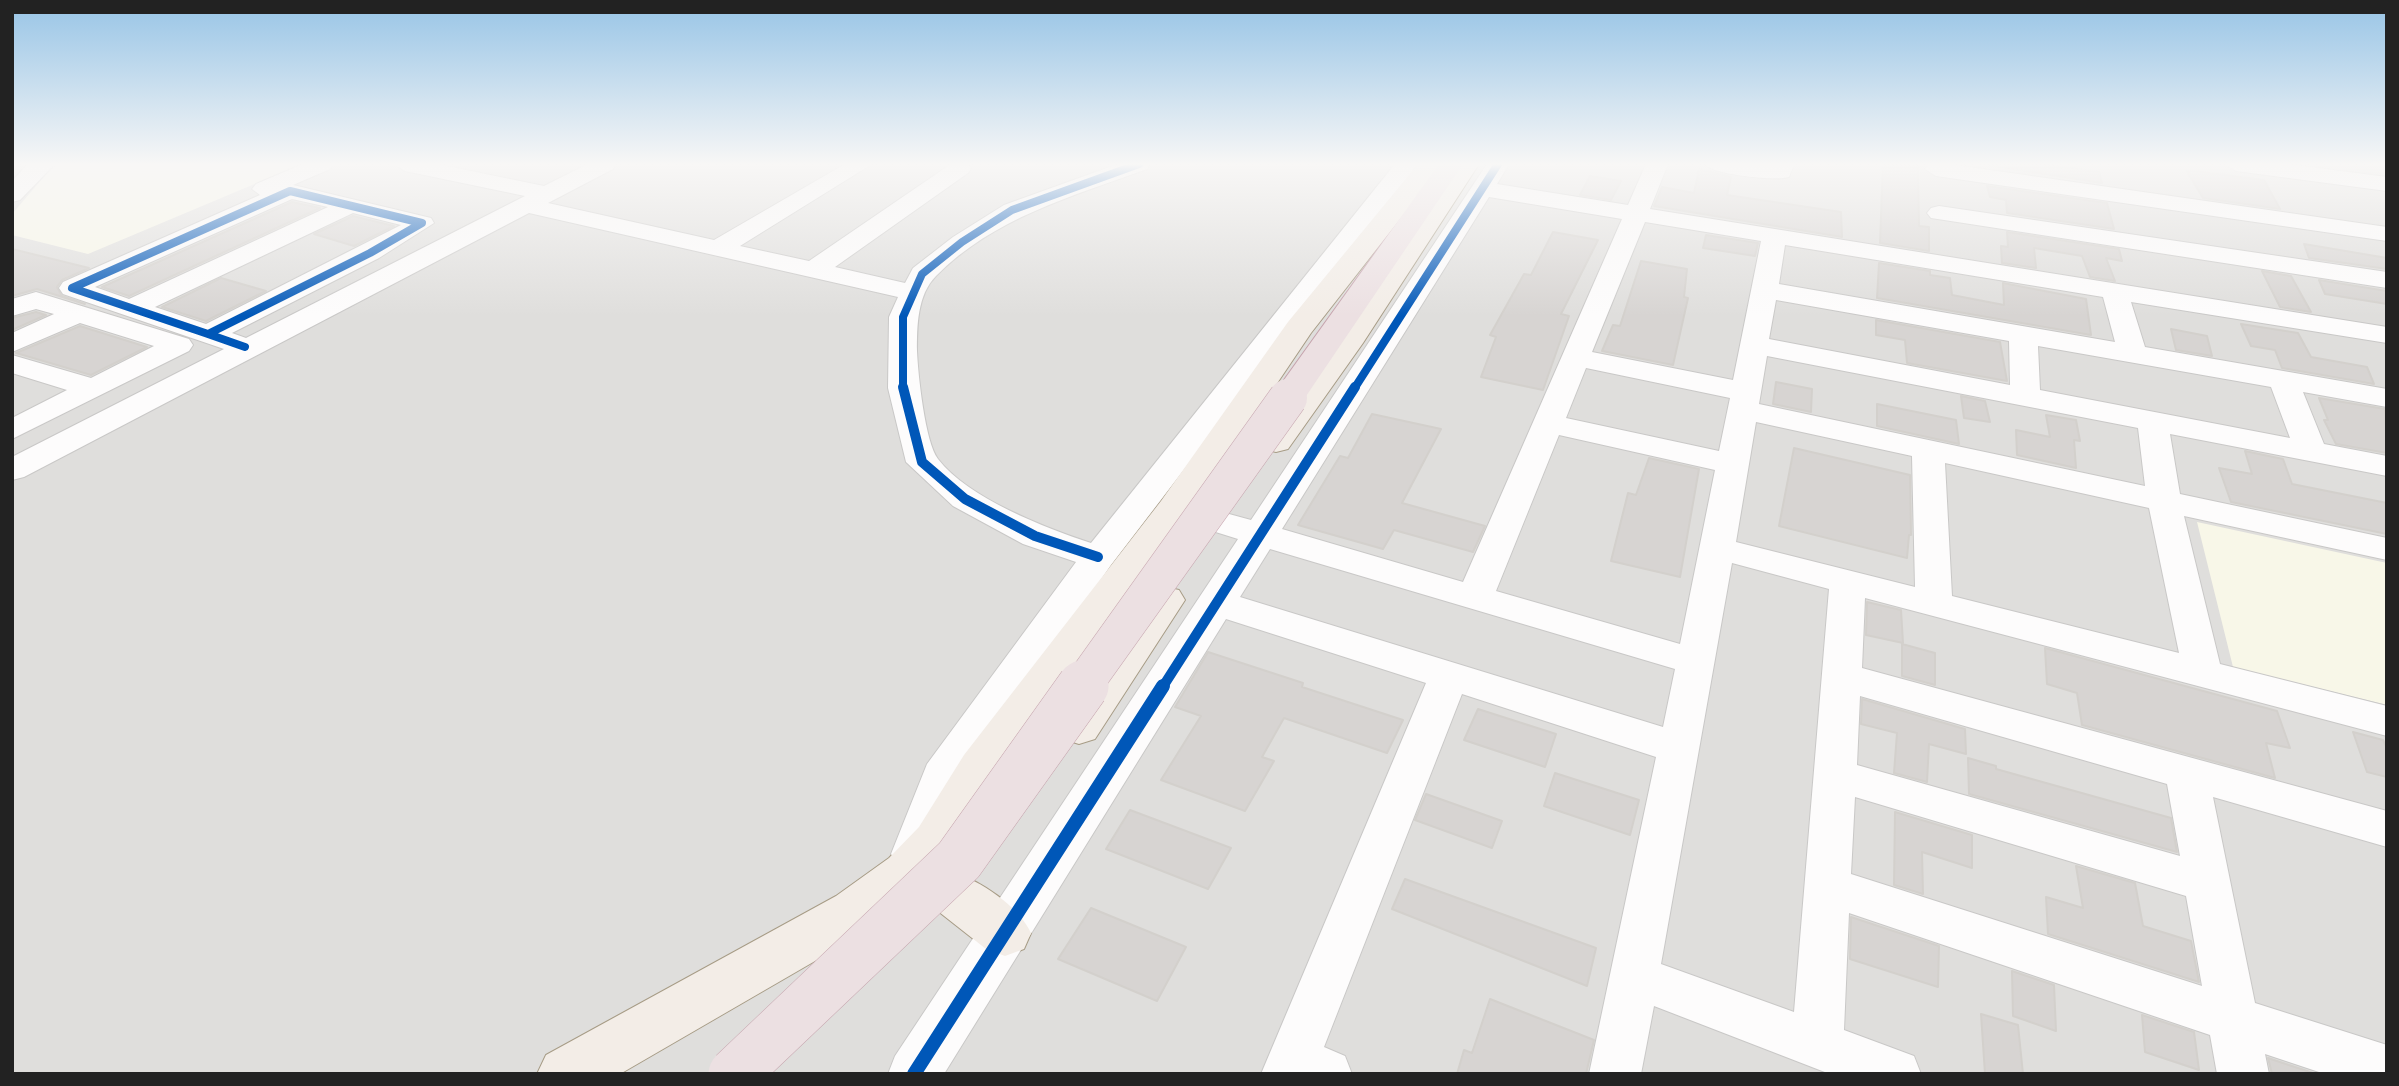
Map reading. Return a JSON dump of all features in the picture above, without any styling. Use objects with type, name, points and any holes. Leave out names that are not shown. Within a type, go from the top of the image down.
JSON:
[{"type":"highway","points":[[732,1074],[959,860],[1442,215]]},
{"type":"main road","points":[[732,1074],[902,940],[929,883],[936,841],[981,768],[1174,509],[1299,328],[1390,215]]},
{"type":"main road","points":[[566,1074],[854,912],[929,883],[971,874],[1240,528]]},
{"type":"main road","points":[[929,883],[1005,933]]},
{"type":"main road","points":[[854,912],[902,940]]},
{"type":"street","points":[[12,297],[204,215]]},
{"type":"street","points":[[233,215],[72,288],[245,348]]},
{"type":"street","points":[[246,215],[295,233],[370,253]]},
{"type":"street","points":[[133,307],[333,215]]},
{"type":"street","points":[[207,335],[370,253],[422,223],[387,215]]},
{"type":"street","points":[[12,470],[506,215]]},
{"type":"street","points":[[595,215],[719,248],[914,293]]},
{"type":"street","points":[[719,248],[775,215]]},
{"type":"street","points":[[814,270],[893,215]]},
{"type":"street","points":[[1005,215],[962,242],[922,274],[903,317],[902,388],[922,462],[964,499],[1035,536],[1098,557]]},
{"type":"street","points":[[929,883],[942,776],[1098,557],[1367,215]]},
{"type":"street","points":[[914,1074],[1217,603],[1240,528],[1446,215]]},
{"type":"street","points":[[1630,215],[2387,335]]},
{"type":"street","points":[[1939,215],[1942,265]]},
{"type":"street","points":[[1951,215],[2387,280]]},
{"type":"street","points":[[2114,215],[2124,240]]},
{"type":"street","points":[[2258,215],[2387,234]]},
{"type":"street","points":[[1475,597],[1635,216]]},
{"type":"street","points":[[2267,216],[2294,266]]},
{"type":"street","points":[[1615,1074],[1696,662],[1774,238]]},
{"type":"street","points":[[1765,290],[2387,398]]},
{"type":"street","points":[[2115,292],[2133,354]]},
{"type":"street","points":[[12,308],[36,300],[176,341],[179,345],[12,431]]},
{"type":"street","points":[[12,344],[77,314]]},
{"type":"street","points":[[2023,335],[2025,397]]},
{"type":"street","points":[[1755,345],[2387,466]]},
{"type":"street","points":[[1576,357],[1928,450],[2387,549]]},
{"type":"street","points":[[12,364],[91,388]]},
{"type":"street","points":[[2283,380],[2311,452]]},
{"type":"street","points":[[2153,422],[2164,501],[2202,671]]},
{"type":"street","points":[[1548,423],[1733,464]]},
{"type":"street","points":[[12,431],[56,448]]},
{"type":"street","points":[[1928,450],[1934,603]]},
{"type":"street","points":[[1240,528],[1696,662]]},
{"type":"street","points":[[1717,548],[2202,671],[2387,721]]},
{"type":"street","points":[[1817,1045],[1848,581]]},
{"type":"street","points":[[1217,603],[1679,748]]},
{"type":"street","points":[[1302,1069],[1449,676]]},
{"type":"street","points":[[1841,676],[2387,829]]},
{"type":"street","points":[[2187,773],[2243,1074]]},
{"type":"street","points":[[1835,775],[2208,883]]},
{"type":"street","points":[[1828,886],[2387,1070]]},
{"type":"street","points":[[1634,976],[1895,1074]]},
{"type":"shaded area","points":[[12,215],[2387,215],[2387,1074],[12,1074]]},
{"type":"shaded area","points":[[12,215],[181,215],[88,254],[12,235]]},
{"type":"shaded area","points":[[2197,522],[2387,563],[2387,705],[2233,667]]},
{"type":"building","points":[[264,215],[306,215],[129,296],[102,287]]},
{"type":"building","points":[[1707,215],[1841,215],[1842,237]]},
{"type":"building","points":[[1881,215],[1919,215],[1919,226],[1929,227],[1929,251],[1880,243]]},
{"type":"building","points":[[2018,215],[2110,215],[2114,229]]},
{"type":"building","points":[[353,216],[394,226],[354,246],[314,234]]},
{"type":"building","points":[[1553,232],[1598,240],[1561,314],[1569,316],[1543,390],[1481,377],[1496,337],[1490,335],[1524,274],[1531,275]]},
{"type":"building","points":[[2007,232],[2119,249],[2122,261],[2106,258],[2115,281],[2090,277],[2082,256],[2034,248],[2036,268],[2002,263],[2001,246],[2008,247]]},
{"type":"building","points":[[1706,235],[1758,243],[1755,256],[1703,248]]},
{"type":"building","points":[[2304,244],[2387,258],[2387,269],[2309,258]]},
{"type":"building","points":[[12,249],[89,268],[62,280],[57,287],[62,296],[85,304],[37,289],[12,296]]},
{"type":"building","points":[[1641,261],[1687,269],[1684,297],[1688,298],[1673,365],[1602,351],[1613,325],[1620,326]]},
{"type":"building","points":[[1879,263],[1930,271],[1930,275],[1950,278],[1952,295],[2004,305],[2003,283],[2086,299],[2091,335],[1877,298]]},
{"type":"building","points":[[2262,271],[2291,276],[2311,312],[2280,307]]},
{"type":"building","points":[[221,278],[266,291],[206,321],[162,307]]},
{"type":"building","points":[[2319,280],[2387,291],[2387,304],[2325,294]]},
{"type":"building","points":[[36,312],[46,315],[12,330],[12,318]]},
{"type":"building","points":[[1876,320],[2000,342],[2007,381],[1907,363],[1905,340],[1876,335]]},
{"type":"building","points":[[2241,324],[2298,333],[2311,357],[2367,367],[2374,384],[2282,368],[2275,350],[2251,346]]},
{"type":"building","points":[[80,326],[147,347],[91,375],[16,353]]},
{"type":"building","points":[[2171,329],[2207,336],[2212,356],[2176,350]]},
{"type":"building","points":[[1776,382],[1812,389],[1811,412],[1773,404]]},
{"type":"building","points":[[1961,396],[1985,401],[1990,422],[1964,418]]},
{"type":"building","points":[[2319,398],[2385,409],[2387,453],[2336,444],[2324,420],[2328,420]]},
{"type":"building","points":[[1877,404],[1956,420],[1959,444],[1877,426]]},
{"type":"building","points":[[1372,414],[1441,429],[1402,503],[1485,526],[1473,552],[1394,530],[1383,549],[1298,525],[1340,456],[1348,458]]},
{"type":"building","points":[[2046,415],[2076,420],[2080,441],[2074,440],[2076,468],[2017,455],[2016,430],[2050,437]]},
{"type":"building","points":[[1794,448],[1910,475],[1911,535],[1907,558],[1779,526]]},
{"type":"building","points":[[2245,451],[2283,459],[2292,484],[2387,503],[2387,534],[2231,502],[2219,468],[2252,474]]},
{"type":"building","points":[[1649,458],[1699,469],[1680,577],[1611,561],[1628,493],[1636,495]]},
{"type":"building","points":[[1867,602],[1901,610],[1903,643],[1866,635]]},
{"type":"building","points":[[1902,644],[1935,653],[1935,685],[1902,676]]},
{"type":"building","points":[[2045,648],[2277,711],[2290,748],[2266,743],[2275,778],[2082,725],[2077,693],[2047,684]]},
{"type":"building","points":[[1208,652],[1403,720],[1387,753],[1284,718],[1262,757],[1274,761],[1245,811],[1161,780],[1201,716],[1175,707]]},
{"type":"building","points":[[1862,699],[1965,729],[1966,754],[1929,744],[1927,782],[1894,773],[1897,733],[1861,724]]},
{"type":"building","points":[[1478,709],[1556,734],[1545,767],[1464,740]]},
{"type":"building","points":[[2353,732],[2383,740],[2387,749],[2387,777],[2367,772]]},
{"type":"building","points":[[1968,758],[1996,766],[1996,769],[2171,818],[2177,852],[1969,794]]},
{"type":"building","points":[[1555,773],[1639,800],[1630,835],[1544,806]]},
{"type":"building","points":[[1426,794],[1502,821],[1492,848],[1415,820]]},
{"type":"building","points":[[1130,810],[1231,848],[1208,889],[1106,849]]},
{"type":"building","points":[[1895,812],[1972,835],[1972,868],[1922,852],[1923,894],[1894,885]]},
{"type":"building","points":[[2076,866],[2135,883],[2143,926],[2191,941],[2199,982],[2048,934],[2046,897],[2083,908]]},
{"type":"building","points":[[1405,879],[1596,948],[1587,986],[1392,909]]},
{"type":"building","points":[[1091,908],[1186,947],[1157,1001],[1058,959]]},
{"type":"building","points":[[1851,917],[1939,946],[1938,987],[1850,959]]},
{"type":"building","points":[[2012,971],[2054,985],[2056,1031],[2013,1016]]},
{"type":"building","points":[[1490,999],[1594,1040],[1586,1074],[1457,1074],[1464,1050],[1472,1053]]},
{"type":"building","points":[[1981,1014],[2018,1025],[2023,1074],[1985,1074]]},
{"type":"building","points":[[2142,1015],[2194,1032],[2199,1070],[2145,1052]]},
{"type":"building","points":[[2268,1058],[2316,1074],[2272,1074]]},
{"type":"cycle path","points":[[208,334],[72,288],[234,215]]},
{"type":"cycle path","points":[[208,334],[370,253],[422,223],[388,215]]},
{"type":"cycle path","points":[[1005,215],[962,242],[922,274],[903,317],[903,388],[922,462],[965,499],[1035,536],[1098,557]]},
{"type":"cycle path","points":[[914,1074],[1465,215]]},
{"type":"cycle path","points":[[208,334],[245,347]]}]
